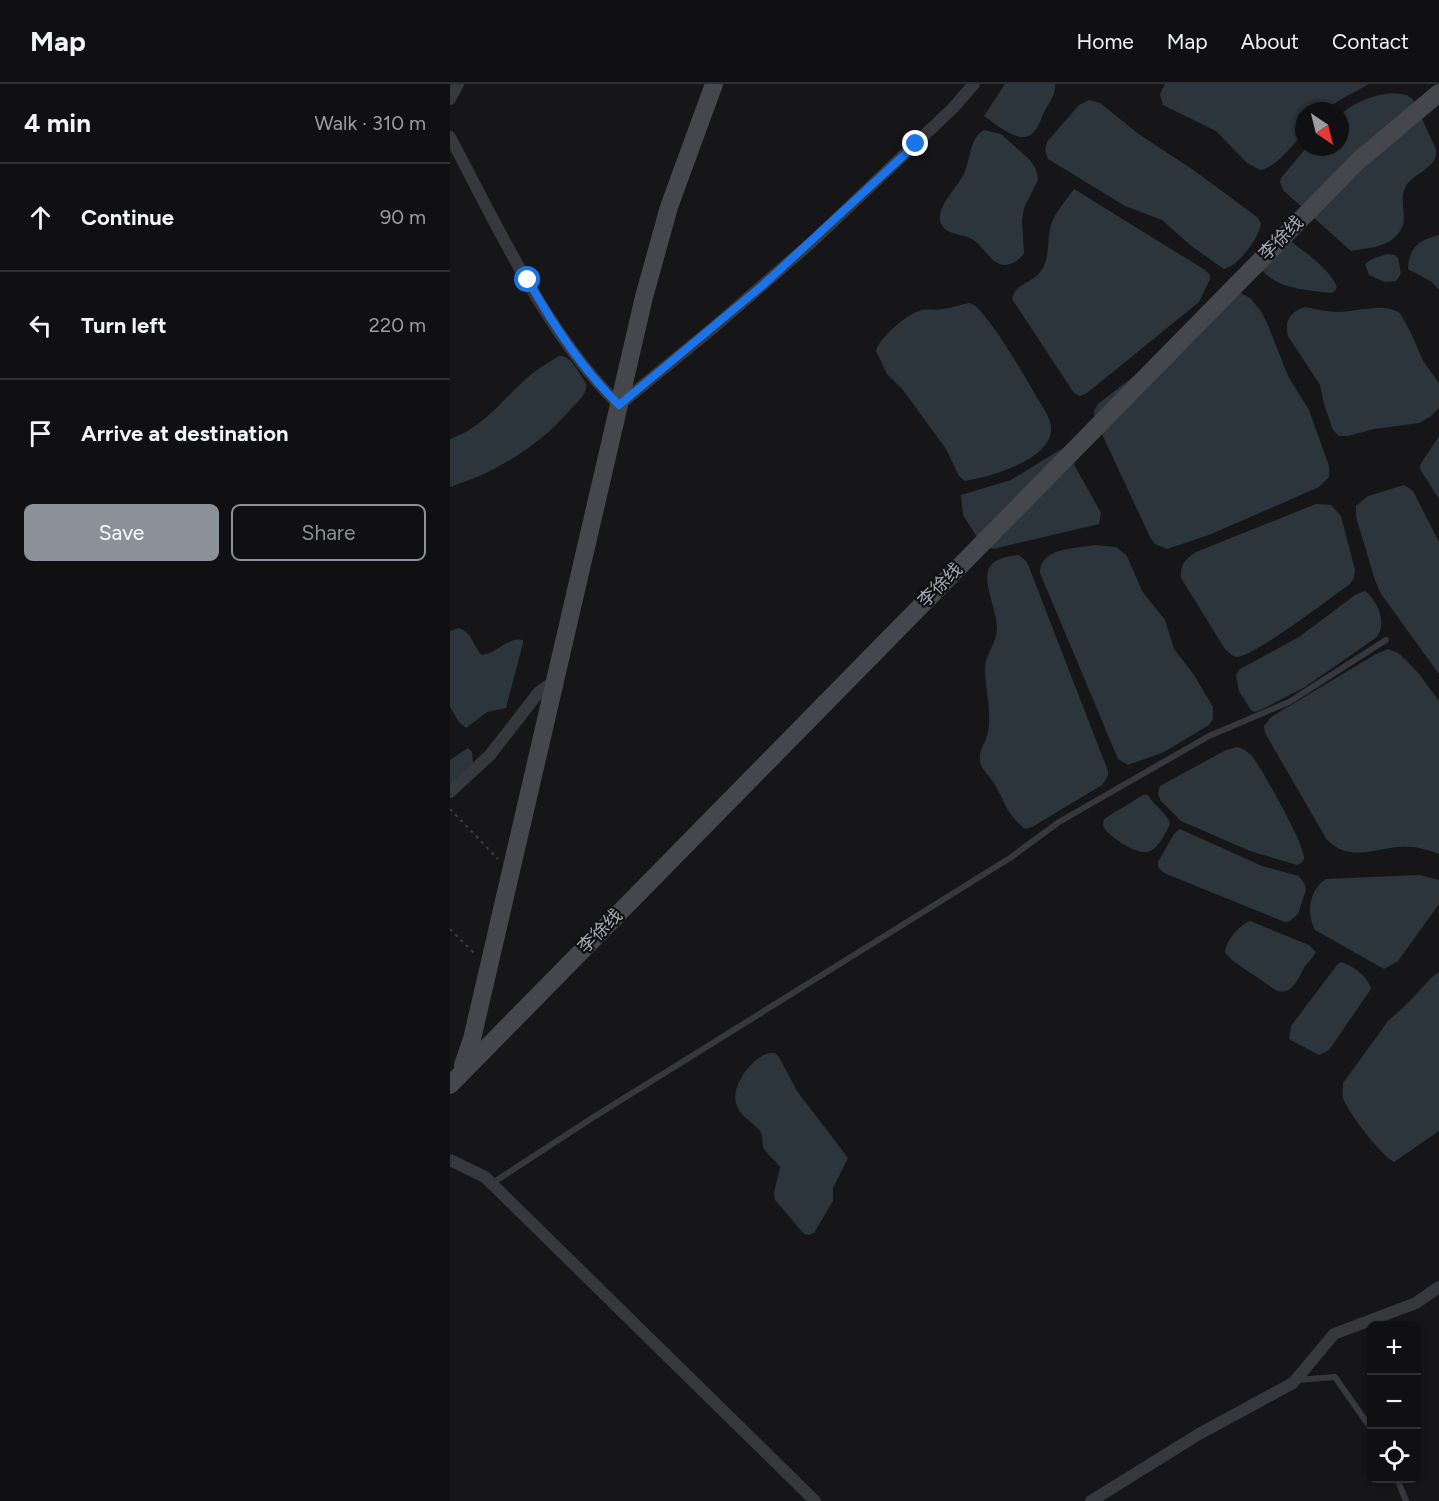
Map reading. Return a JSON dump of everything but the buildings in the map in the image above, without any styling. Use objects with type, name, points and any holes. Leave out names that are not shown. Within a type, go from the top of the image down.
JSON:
[{"type":"main road","points":[[453,1081],[470,1048],[656,252],[669,207],[714,84]]},
{"type":"main road","name":"李徐线","points":[[453,1081],[1358,161],[1439,93]]},
{"type":"street","points":[[450,99],[458,84]]},
{"type":"street","points":[[450,138],[542,305],[577,357],[619,405],[804,249],[953,108],[975,84]]},
{"type":"street","points":[[450,792],[490,754],[539,692],[554,681]]},
{"type":"street","points":[[450,1160],[485,1177],[815,1501]]},
{"type":"street","points":[[1091,1501],[1199,1434],[1296,1380],[1334,1334],[1416,1303],[1439,1287]]},
{"type":"lane","points":[[491,1184],[589,1120],[1010,858],[1059,822],[1209,736],[1289,702],[1386,640]]},
{"type":"lane","points":[[1296,1380],[1335,1377],[1370,1429]]},
{"type":"lane","points":[[1399,1483],[1406,1501]]},
{"type":"path","points":[[450,809],[510,871]]},
{"type":"path","points":[[450,928],[488,967]]},
{"type":"shaded area","points":[[1005,84],[1055,84],[1051,101],[1034,132],[1029,136],[1022,137],[1009,133],[984,116]]},
{"type":"shaded area","points":[[1165,84],[1369,84],[1337,102],[1295,102],[1295,143],[1279,160],[1260,170],[1247,163],[1216,131],[1163,105],[1160,94]]},
{"type":"shaded area","points":[[1393,93],[1407,95],[1413,100],[1436,149],[1436,156],[1430,166],[1409,181],[1406,186],[1403,193],[1403,225],[1394,238],[1379,246],[1351,251],[1284,191],[1280,182],[1299,156],[1349,156],[1349,108],[1378,95]]},
{"type":"shaded area","points":[[1089,100],[1100,103],[1140,135],[1192,169],[1257,217],[1261,223],[1257,236],[1236,263],[1224,269],[1190,245],[1162,220],[1125,206],[1048,159],[1045,149],[1047,142],[1079,105]]},
{"type":"shaded area","points":[[984,130],[1001,134],[1030,160],[1036,169],[1038,180],[1024,208],[1022,220],[1024,253],[1010,264],[1004,265],[993,260],[975,241],[948,231],[940,220],[942,207],[965,171],[973,143]]},
{"type":"shaded area","points":[[1074,189],[1210,275],[1199,302],[1087,393],[1080,396],[1074,393],[1012,299],[1020,286],[1038,275],[1044,266],[1052,224]]},
{"type":"shaded area","points":[[1439,235],[1439,290],[1432,282],[1408,269],[1410,255],[1416,246],[1426,239]]},
{"type":"shaded area","points":[[1284,236],[1328,273],[1337,287],[1335,291],[1331,293],[1283,285],[1260,268]]},
{"type":"shaded area","points":[[1387,254],[1398,258],[1401,274],[1396,281],[1385,282],[1369,275],[1365,264]]},
{"type":"shaded area","points":[[1235,290],[1250,298],[1261,311],[1288,376],[1309,410],[1329,466],[1329,477],[1319,487],[1209,535],[1167,549],[1155,544],[1150,537],[1095,419],[1094,410],[1099,403],[1163,354]]},
{"type":"shaded area","points":[[970,303],[978,308],[987,319],[1009,351],[1045,412],[1051,432],[1047,442],[1039,451],[1016,466],[965,481],[959,476],[946,449],[903,390],[887,374],[876,351],[887,334],[914,313]]},
{"type":"shaded area","points":[[1305,307],[1338,312],[1385,308],[1400,313],[1423,361],[1439,383],[1439,408],[1419,423],[1339,436],[1333,430],[1320,385],[1288,336],[1289,318]]},
{"type":"shaded area","points":[[559,356],[568,359],[575,366],[586,383],[581,398],[558,423],[530,447],[484,474],[450,487],[450,439],[482,421],[531,375]]},
{"type":"shaded area","points":[[1439,436],[1439,499],[1420,469],[1420,465]]},
{"type":"shaded area","points":[[1063,448],[1101,513],[1099,524],[993,549],[982,545],[963,515],[961,495],[1011,480]]},
{"type":"shaded area","points":[[1404,485],[1413,491],[1439,542],[1439,674],[1381,594],[1356,517],[1356,506],[1368,496]]},
{"type":"shaded area","points":[[1316,504],[1331,505],[1341,516],[1355,570],[1354,578],[1350,584],[1275,638],[1245,655],[1237,657],[1232,655],[1225,649],[1181,578],[1184,563],[1196,552]]},
{"type":"shaded area","points":[[1095,545],[1116,547],[1127,556],[1142,591],[1165,620],[1174,649],[1194,675],[1213,707],[1213,719],[1209,725],[1164,752],[1128,765],[1118,759],[1040,573],[1042,564],[1052,554]]},
{"type":"shaded area","points":[[1019,555],[1027,562],[1108,771],[1108,776],[1102,785],[1025,829],[1010,813],[980,762],[989,724],[986,663],[997,629],[988,584],[988,571],[996,561]]},
{"type":"shaded area","points":[[1365,591],[1380,612],[1381,625],[1377,637],[1305,687],[1261,710],[1254,712],[1251,710],[1239,691],[1236,675],[1240,669],[1299,637],[1355,595]]},
{"type":"shaded area","points":[[458,628],[466,632],[482,655],[518,639],[523,640],[506,708],[487,712],[466,728],[459,722],[450,707],[450,631]]},
{"type":"shaded area","points":[[1388,649],[1398,653],[1406,660],[1439,701],[1439,854],[1408,847],[1352,852],[1335,846],[1327,840],[1265,733],[1264,726],[1271,717]]},
{"type":"shaded area","points":[[1237,747],[1252,756],[1282,808],[1303,852],[1304,859],[1300,864],[1250,851],[1181,821],[1160,800],[1158,793],[1160,786],[1226,750]]},
{"type":"shaded area","points":[[468,748],[472,752],[473,763],[450,784],[450,760]]},
{"type":"shaded area","points":[[1143,795],[1148,795],[1170,823],[1158,845],[1147,852],[1122,844],[1103,826],[1104,819]]},
{"type":"shaded area","points":[[1180,829],[1262,866],[1299,876],[1306,890],[1298,914],[1285,922],[1164,873],[1158,867],[1158,862],[1174,834]]},
{"type":"shaded area","points":[[1419,875],[1439,880],[1439,904],[1398,961],[1384,969],[1315,930],[1310,909],[1311,902],[1316,889],[1326,879]]},
{"type":"shaded area","points":[[1250,921],[1309,945],[1316,952],[1291,988],[1283,992],[1277,991],[1225,953],[1233,934]]},
{"type":"shaded area","points":[[1341,962],[1359,972],[1367,980],[1371,989],[1329,1050],[1319,1055],[1289,1039],[1291,1026]]},
{"type":"shaded area","points":[[1439,972],[1439,1131],[1394,1162],[1373,1143],[1351,1113],[1343,1098],[1343,1083],[1388,1021]]},
{"type":"shaded area","points":[[775,1053],[779,1057],[797,1091],[848,1158],[833,1188],[833,1201],[814,1233],[809,1235],[804,1234],[775,1200],[774,1193],[780,1167],[764,1149],[760,1131],[743,1115],[736,1103],[737,1088],[744,1073],[756,1060]]},
{"type":"route","points":[[528,280],[577,357],[619,405],[763,285],[916,144]]}]
